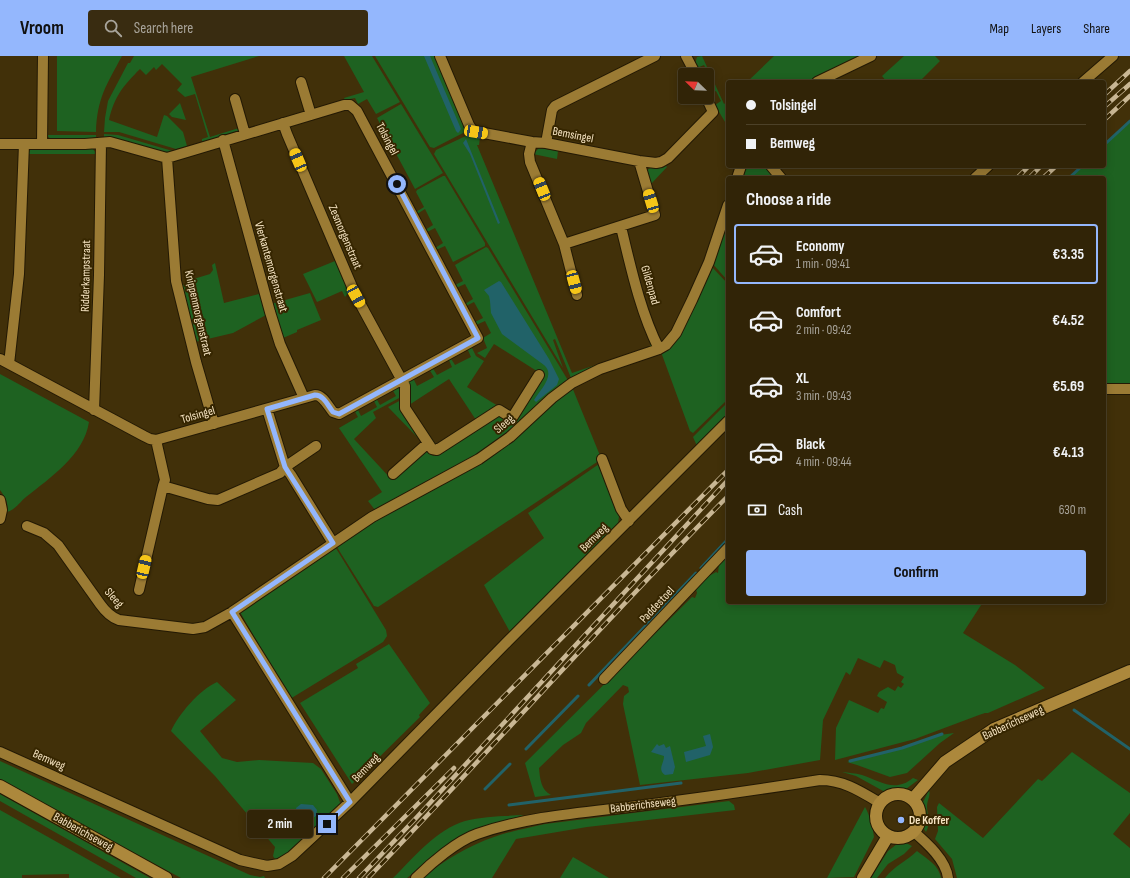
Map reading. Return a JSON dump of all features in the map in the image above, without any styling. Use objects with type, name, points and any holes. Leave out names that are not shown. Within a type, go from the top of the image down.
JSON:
[{"type":"main road","name":"Babberichseweg","points":[[913,799],[945,762],[994,729],[1130,671]]},
{"type":"main road","name":"Babberichseweg","points":[[0,786],[166,878]]},
{"type":"main road","points":[[899,793],[907,795],[913,799],[918,805],[920,811],[921,819],[919,826],[914,832],[902,838],[888,836],[877,825],[876,810],[880,803],[892,794],[899,793]]},
{"type":"main road","points":[[863,878],[888,836]]},
{"type":"street","points":[[42,144],[43,56]]},
{"type":"street","points":[[546,143],[552,110],[555,106],[655,56]]},
{"type":"street","points":[[821,80],[870,56]]},
{"type":"street","points":[[1085,80],[1113,56]]},
{"type":"street","name":"Bemsingel","points":[[442,57],[468,125],[473,131],[532,142],[546,143],[638,161],[656,163],[668,158],[713,112],[709,104]]},
{"type":"street","points":[[689,57],[693,68]]},
{"type":"street","points":[[301,82],[311,115]]},
{"type":"street","points":[[234,99],[245,134]]},
{"type":"street","name":"Tolsingel","points":[[156,440],[315,395],[319,395],[333,412],[339,414],[478,338],[354,107],[344,105],[223,140],[168,158]]},
{"type":"street","name":"Zesmorgenstraat","points":[[283,123],[356,296],[402,379]]},
{"type":"street","name":"Vierkantemorgenstraat","points":[[223,140],[280,344],[304,398]]},
{"type":"street","points":[[532,142],[529,154],[530,162],[564,244],[577,295]]},
{"type":"street","name":"Ridderkampstraat","points":[[94,410],[99,275],[101,143]]},
{"type":"street","points":[[0,144],[118,144],[168,158]]},
{"type":"street","points":[[24,144],[19,274],[4,362],[150,439],[156,440],[165,480],[139,590]]},
{"type":"street","name":"Knippenmorgenstraat","points":[[168,158],[176,281],[196,362],[214,424]]},
{"type":"street","points":[[564,244],[655,215],[638,161]]},
{"type":"street","points":[[773,168],[779,176]]},
{"type":"street","points":[[977,176],[986,168]]},
{"type":"street","name":"Sleeg","points":[[27,526],[44,533],[58,545],[106,612],[112,618],[193,629],[205,627],[232,612],[372,517],[479,460],[510,437],[552,398],[572,384],[600,369],[659,349],[672,339],[709,262],[726,211]]},
{"type":"street","name":"Gildenpad","points":[[621,227],[644,312],[652,336],[659,349]]},
{"type":"street","points":[[402,379],[406,389],[404,405],[432,449],[437,450],[499,410],[512,418],[539,375]]},
{"type":"street","points":[[1106,389],[1130,388]]},
{"type":"street","points":[[267,409],[285,467],[333,543]]},
{"type":"street","name":"Bemweg","points":[[0,752],[240,860],[267,866],[279,864],[292,856],[350,802],[726,422]]},
{"type":"street","points":[[393,474],[428,443]]},
{"type":"street","points":[[163,486],[208,499],[218,500],[280,473],[285,467],[316,446]]},
{"type":"street","points":[[602,459],[621,509],[629,521]]},
{"type":"street","points":[[0,500],[2,510],[0,519]]},
{"type":"street","name":"Paddestoel","points":[[604,679],[640,643],[726,550]]},
{"type":"street","points":[[232,612],[350,802]]},
{"type":"street","name":"Babberichseweg","points":[[416,878],[451,849],[476,835],[538,818],[741,792],[820,780],[831,780],[845,783],[880,803]]},
{"type":"street","points":[[914,832],[942,862],[948,878]]},
{"type":"green space","points":[[57,56],[122,56],[107,83],[101,100],[98,110],[96,132],[57,131]]},
{"type":"green space","points":[[134,56],[259,56],[191,77],[210,137],[239,128],[240,130],[238,133],[204,143],[202,139],[208,137],[195,94],[185,97],[177,90],[182,84],[162,64],[156,70],[154,67],[146,75],[140,69],[134,75],[120,92],[109,120],[157,137],[164,115],[167,116],[183,132],[187,146],[176,149],[119,132],[104,132],[108,101],[128,63],[130,63]]},
{"type":"green space","points":[[344,56],[372,56],[400,102],[376,114],[367,99],[358,104],[355,98],[345,100],[344,98],[364,92]]},
{"type":"green space","points":[[375,56],[436,56],[466,128],[465,132],[434,148],[430,147]]},
{"type":"green space","points":[[702,56],[708,68],[706,68],[704,65],[697,68],[695,64],[697,57]]},
{"type":"green space","points":[[774,56],[862,56],[813,80],[749,80]]},
{"type":"green space","points":[[904,56],[935,56],[940,61],[921,80],[885,80],[882,76]]},
{"type":"green space","points":[[714,82],[724,104],[726,102],[726,124],[715,105],[721,101],[716,91],[714,92]]},
{"type":"green space","points":[[180,103],[186,120],[172,117],[169,114]]},
{"type":"green space","points":[[401,104],[443,173],[415,189],[377,118]]},
{"type":"green space","points":[[1130,122],[1130,384],[1106,385],[1106,176],[1071,176],[1080,168],[1106,168],[1106,144]]},
{"type":"green space","points":[[104,134],[118,135],[176,152],[166,154],[104,137]]},
{"type":"green space","points":[[470,134],[480,137],[479,145],[477,145],[572,373],[649,347],[652,343],[652,347],[572,379],[571,378],[555,339],[553,340],[563,368],[434,154],[436,150]]},
{"type":"green space","points":[[46,135],[96,135],[96,137],[85,140],[52,140]]},
{"type":"green space","points":[[34,148],[92,148],[97,154],[28,154],[30,150]]},
{"type":"green space","points":[[539,148],[558,151],[557,159],[533,154]]},
{"type":"green space","points":[[665,165],[667,167],[651,184],[647,170],[652,167]]},
{"type":"green space","points":[[743,168],[767,168],[773,176],[741,176]]},
{"type":"green space","points":[[445,176],[485,243],[485,246],[453,262],[445,246],[436,250],[435,248],[443,243],[435,228],[427,232],[425,230],[433,225],[425,209],[417,214],[416,212],[424,207],[416,192],[417,190]]},
{"type":"green space","points":[[726,219],[726,279],[711,262]]},
{"type":"green space","points":[[486,247],[569,382],[523,420],[520,419],[518,423],[515,421],[543,375],[494,344],[485,358],[477,353],[487,348],[483,338],[491,333],[485,321],[476,325],[475,322],[483,318],[474,302],[466,306],[465,304],[473,299],[465,284],[456,288],[455,285],[463,281],[455,265]]},
{"type":"green space","points":[[335,261],[337,262],[349,292],[345,297],[342,291],[317,302],[303,274]]},
{"type":"green space","points":[[215,263],[224,303],[261,294],[266,315],[233,333],[195,342],[182,283],[183,285],[186,284],[187,281],[210,274],[213,270],[212,265]]},
{"type":"green space","points":[[711,266],[726,282],[726,401],[693,433],[690,431],[661,352]]},
{"type":"green space","points":[[310,293],[321,320],[297,330],[297,332],[283,338],[271,304]]},
{"type":"green space","points":[[471,346],[476,356],[484,361],[467,387],[498,406],[476,420],[449,379],[409,405],[437,446],[435,446],[408,405],[409,380],[413,378],[417,386],[434,377],[429,369],[432,367],[437,375],[452,367],[448,358],[450,357],[455,365],[471,357],[467,348]]},
{"type":"green space","points":[[0,374],[89,422],[86,434],[80,445],[65,465],[15,508],[7,512],[7,503],[0,490]]},
{"type":"green space","points":[[396,387],[400,389],[401,397],[373,412],[376,418],[354,439],[392,480],[425,449],[428,450],[433,456],[498,414],[518,425],[489,449],[375,510],[368,501],[382,492],[339,428],[358,417],[354,410],[357,408],[361,416],[377,407],[373,399],[376,398],[380,405],[396,396],[392,389]]},
{"type":"green space","points":[[572,387],[601,458],[600,460],[378,607],[374,606],[335,544],[361,527],[420,496]]},
{"type":"green space","points":[[401,400],[422,440],[421,441],[388,407]]},
{"type":"green space","points":[[726,404],[726,417],[697,446],[693,437]]},
{"type":"green space","points":[[599,464],[619,516],[618,524],[510,632],[484,585],[544,538],[528,513]]},
{"type":"green space","points":[[334,545],[386,630],[387,636],[383,642],[290,699],[240,612]]},
{"type":"green space","points":[[726,556],[726,604],[982,604],[963,633],[1015,665],[1045,688],[988,713],[915,739],[835,760],[836,728],[849,700],[878,713],[881,708],[884,709],[887,702],[877,696],[879,692],[888,687],[895,691],[898,686],[901,688],[904,684],[901,682],[904,677],[897,673],[895,665],[884,660],[880,668],[858,658],[850,675],[846,672],[823,720],[820,760],[748,773],[640,785],[623,704],[624,696],[629,692],[628,687],[623,685],[586,723],[581,733],[563,745],[539,768],[543,787],[551,795],[535,797],[525,763],[692,597],[695,598],[697,593],[696,589],[709,576],[716,572],[718,573],[719,564]]},
{"type":"green space","points":[[389,644],[430,703],[419,715],[420,717],[352,784],[300,703],[358,668],[356,664]]},
{"type":"green space","points":[[217,682],[236,700],[200,731],[222,758],[237,762],[259,760],[313,763],[321,769],[337,794],[341,805],[303,843],[285,855],[275,859],[273,856],[275,847],[215,776],[171,731],[179,717],[190,703],[203,691]]},
{"type":"green space","points":[[954,733],[940,743],[907,773],[890,777],[847,762],[904,747],[940,735]]},
{"type":"green space","points":[[1072,752],[1130,793],[1130,813],[1113,834],[1130,848],[1130,878],[957,878],[952,859],[935,839],[938,831],[937,807],[939,803],[983,838],[1038,779],[1042,781]]},
{"type":"green space","points":[[0,761],[250,875],[260,877],[264,876],[265,878],[181,878],[0,780]]},
{"type":"green space","points":[[842,772],[859,774],[881,783],[894,785],[900,785],[913,778],[918,780],[906,789],[885,792],[856,776]]},
{"type":"green space","points":[[929,790],[930,794],[927,806],[929,822],[926,832],[922,826],[924,815],[921,806]]},
{"type":"green space","points":[[0,794],[150,878],[136,878],[0,801]]},
{"type":"green space","points":[[729,801],[734,805],[735,810],[587,827],[516,839],[492,878],[423,878],[439,865],[466,849],[513,831],[545,824]]},
{"type":"green space","points":[[865,807],[871,821],[874,837],[854,877],[827,878]]},
{"type":"green space","points":[[0,810],[121,878],[69,878],[69,874],[22,875],[22,878],[0,878]]},
{"type":"green space","points":[[524,815],[475,830],[444,847],[407,878],[393,878],[435,837],[455,825],[480,818]]},
{"type":"green space","points":[[906,843],[912,846],[904,854],[888,864],[877,878],[871,878],[888,851],[897,844]]},
{"type":"green space","points":[[917,851],[938,869],[941,878],[885,878],[892,870]]},
{"type":"green space","points":[[573,857],[609,878],[560,878]]},
{"type":"water","points":[[424,56],[430,56],[461,129],[458,133],[456,131]]},
{"type":"water","points":[[466,139],[500,223],[498,224],[470,154],[463,143]]},
{"type":"water","points":[[499,281],[549,359],[559,379],[557,385],[536,402],[534,400],[548,378],[547,369],[544,365],[502,334],[491,313],[489,296],[484,290]]},
{"type":"water","points":[[710,734],[713,747],[710,755],[686,762],[684,752],[706,746],[703,736]]},
{"type":"water","points":[[657,744],[659,746],[664,744],[666,748],[670,746],[675,767],[673,774],[665,775],[661,771],[664,756],[651,752]]},
{"type":"water","points":[[301,804],[313,805],[317,810],[316,816],[304,824],[300,821],[296,808]]},
{"type":"waterway","points":[[1106,143],[1130,121]]},
{"type":"waterway","points":[[1071,176],[1080,168]]},
{"type":"waterway","points":[[701,568],[726,541]]},
{"type":"waterway","points":[[589,685],[696,573]]},
{"type":"waterway","points":[[526,749],[578,696]]},
{"type":"waterway","points":[[1074,710],[1130,749]]},
{"type":"waterway","points":[[850,761],[902,748],[942,734]]},
{"type":"waterway","points":[[485,789],[510,764]]},
{"type":"waterway","points":[[509,805],[681,783]]},
{"type":"railway","points":[[1106,93],[1130,71]]},
{"type":"railway","points":[[1106,105],[1130,84]]},
{"type":"railway","points":[[1106,118],[1130,96]]},
{"type":"railway","points":[[1019,176],[1027,168]]},
{"type":"railway","points":[[1031,176],[1039,168]]},
{"type":"railway","points":[[1045,176],[1054,168]]},
{"type":"railway","points":[[324,878],[726,472]]},
{"type":"railway","points":[[359,878],[726,482]]},
{"type":"railway","points":[[368,878],[637,590],[726,498]]},
{"type":"railway","points":[[343,878],[454,768]]},
{"type":"place","name":"De Koffer","points":[[901,820]]},
{"type":"route","points":[[327,824],[350,802],[344,790],[232,612],[333,543],[285,467],[267,409],[319,395],[333,412],[339,414],[478,338],[397,184]]}]
